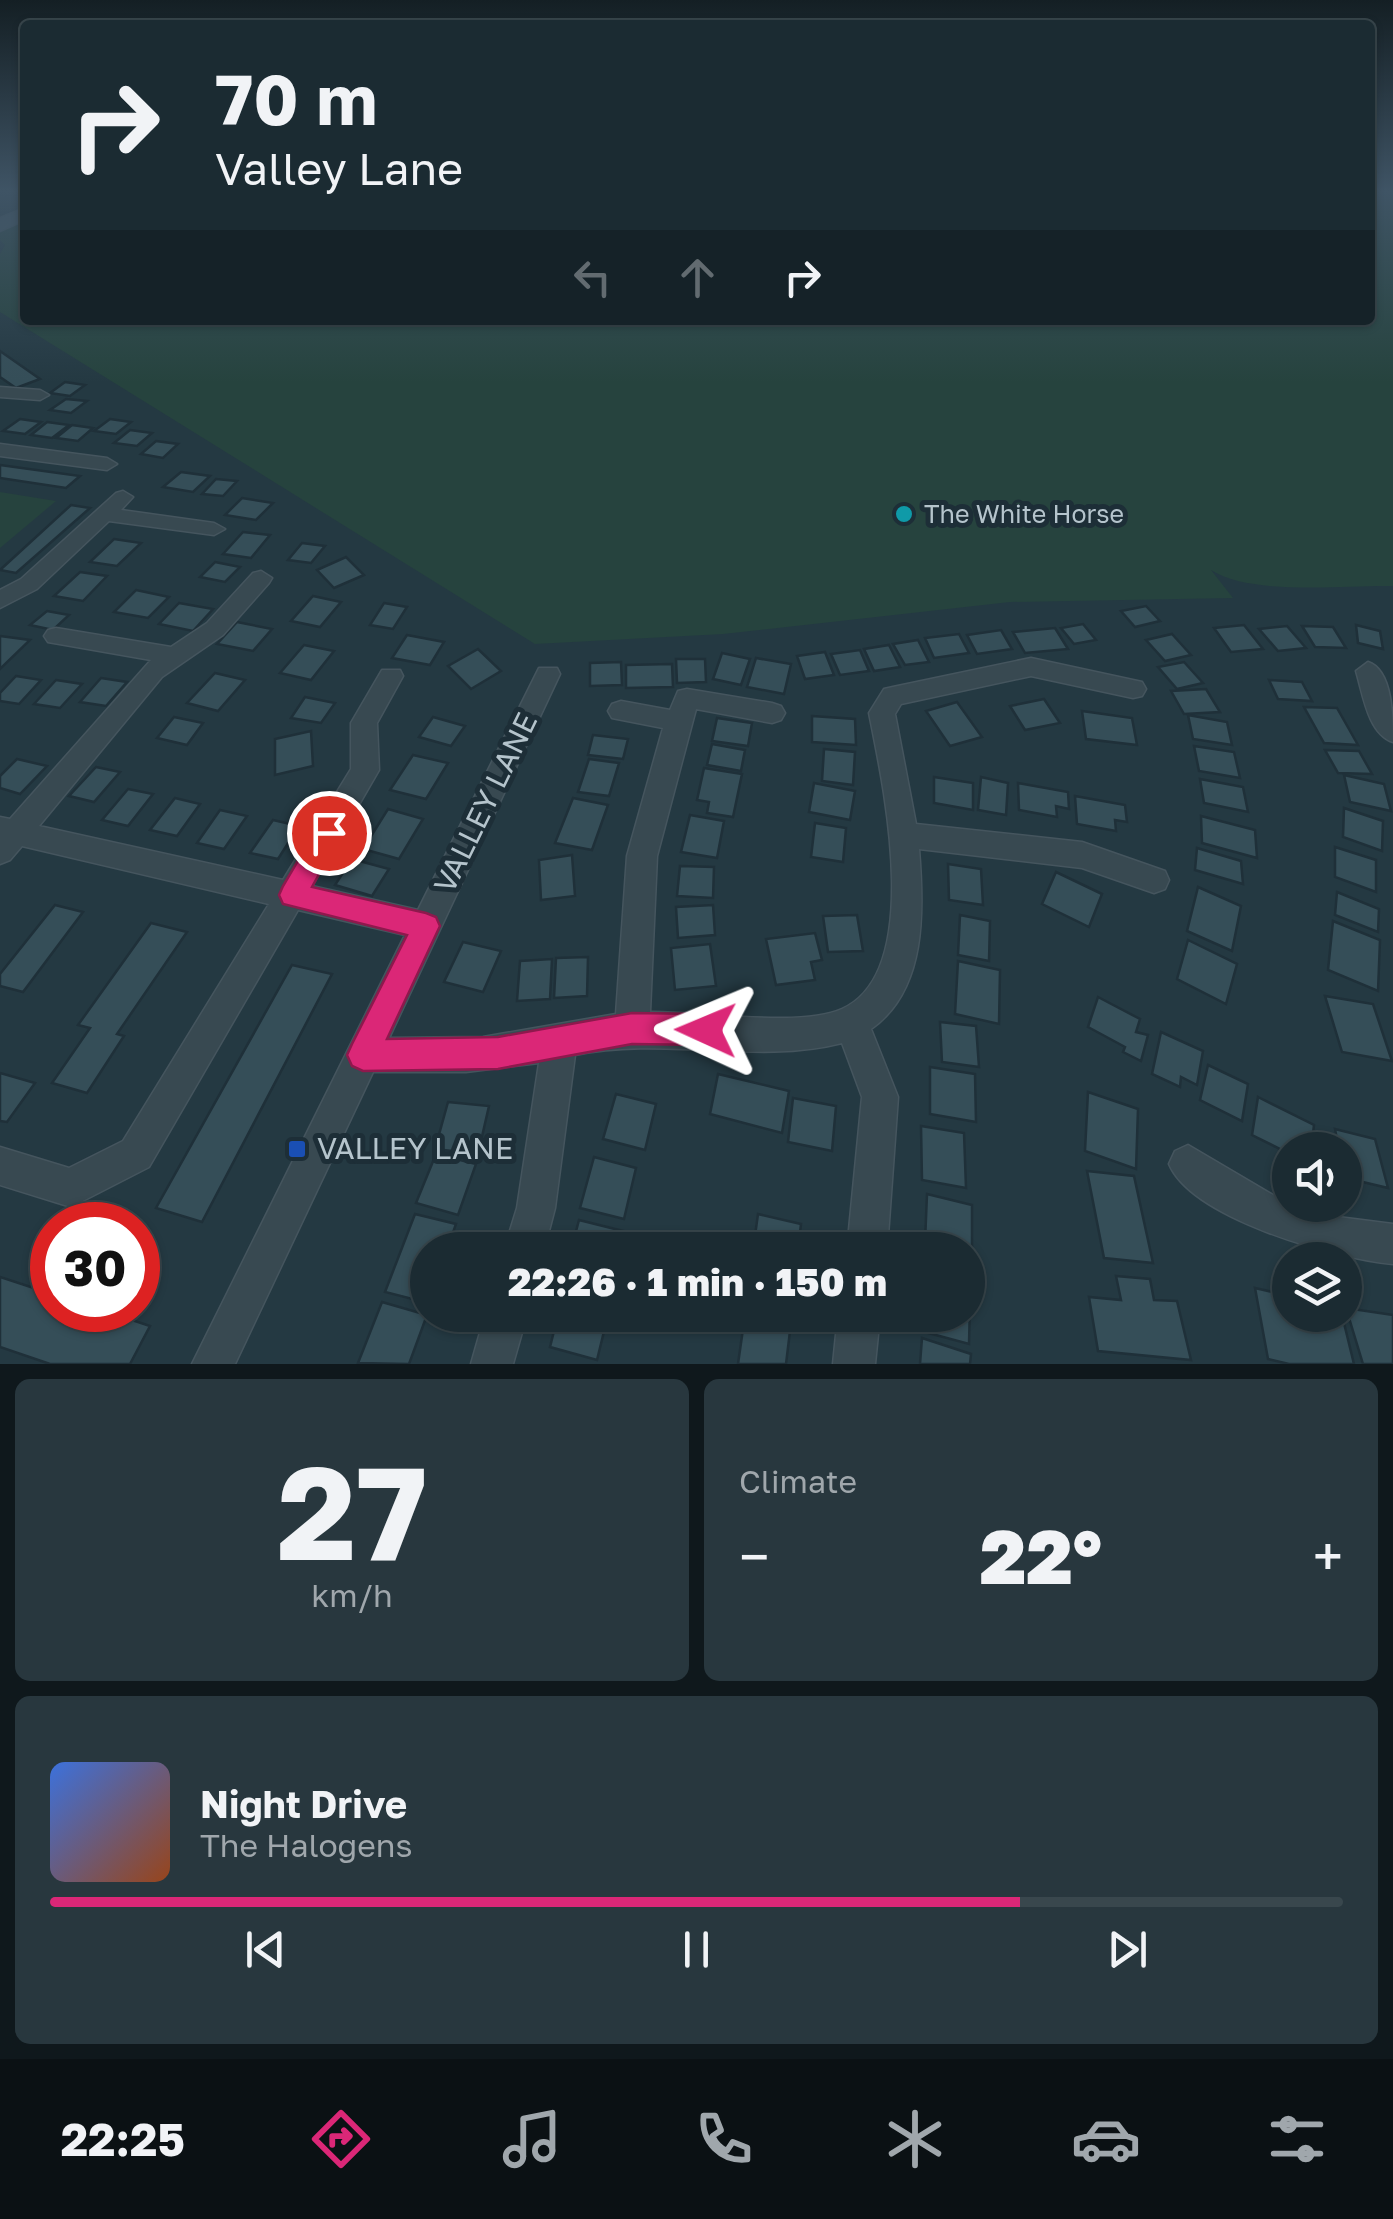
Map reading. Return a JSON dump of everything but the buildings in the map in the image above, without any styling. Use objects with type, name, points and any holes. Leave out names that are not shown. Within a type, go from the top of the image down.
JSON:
[{"type":"street","points":[[0,392],[40,395]]},
{"type":"street","points":[[0,450],[107,464]]},
{"type":"street","points":[[0,600],[29,584],[123,497]]},
{"type":"street","points":[[104,514],[214,529]]},
{"type":"street","points":[[6,837],[153,671],[216,629],[260,578]]},
{"type":"street","points":[[56,636],[175,656]]},
{"type":"street","points":[[363,1055],[498,1053],[632,1029],[816,1031],[852,1024],[896,980],[906,924],[901,806],[882,713],[892,696],[1030,666],[1133,689]]},
{"type":"street","points":[[1368,671],[1386,726],[1393,732]]},
{"type":"street","name":"VALLEY LANE","points":[[213,1364],[548,674]]},
{"type":"street","points":[[0,1166],[71,1188],[136,1154],[365,770],[364,723],[392,676]]},
{"type":"street","points":[[632,1029],[642,856],[686,698],[772,713]]},
{"type":"street","points":[[621,711],[678,721]]},
{"type":"street","points":[[902,835],[1082,855],[1154,880]]},
{"type":"street","points":[[6,837],[426,926]]},
{"type":"street","points":[[852,1024],[880,1097],[869,1232]]},
{"type":"street","points":[[529,1232],[536,1208],[558,1042]]},
{"type":"street","points":[[1188,1164],[1232,1197],[1268,1214],[1359,1243],[1393,1244]]},
{"type":"street","points":[[492,1364],[501,1332]]},
{"type":"street","points":[[854,1364],[857,1332]]},
{"type":"green space","points":[[0,255],[20,255],[20,324],[0,312]]},
{"type":"green space","points":[[1375,255],[1393,255],[1393,586],[1273,586],[1228,578],[1211,570],[1233,598],[1010,602],[723,634],[535,644],[21,325],[1375,325]]},
{"type":"green space","points":[[0,492],[56,501],[0,548]]},
{"type":"place","name":"The White Horse","points":[[904,514]]},
{"type":"place","name":"VALLEY LANE","points":[[297,1149]]},
{"type":"route","points":[[329,833],[293,895],[426,926],[363,1055],[498,1053],[632,1029],[706,1030]]}]
